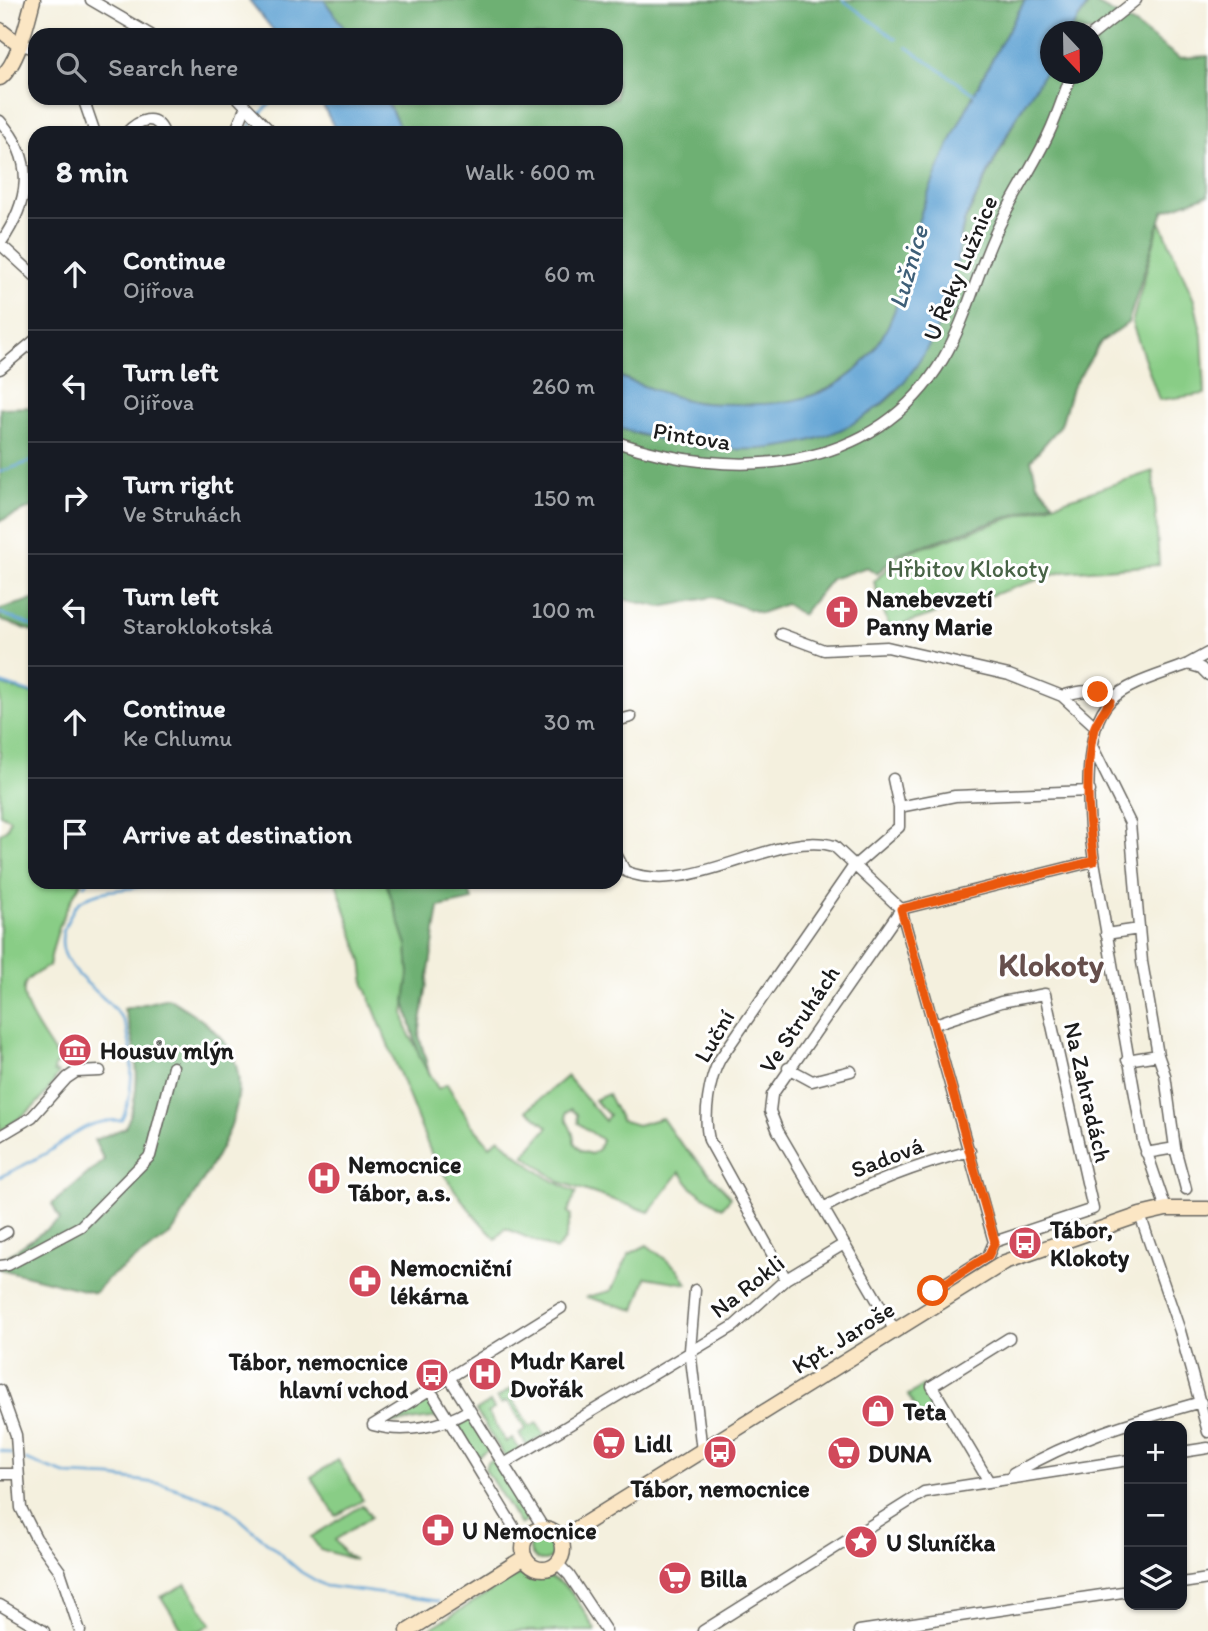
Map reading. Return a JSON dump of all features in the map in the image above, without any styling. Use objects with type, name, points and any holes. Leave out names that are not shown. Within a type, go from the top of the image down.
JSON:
[{"type":"street","points":[[0,78],[14,63],[33,0]]},
{"type":"street","points":[[91,0],[139,28]]},
{"type":"street","points":[[1103,27],[1136,0]]},
{"type":"street","points":[[0,30],[18,44],[28,48]]},
{"type":"street","name":"U Řeky Lužnice","points":[[763,463],[819,455],[855,439],[901,409],[926,382],[943,360],[956,334],[992,241],[1049,134],[1068,84]]},
{"type":"street","points":[[85,105],[93,126]]},
{"type":"street","points":[[237,126],[241,105]]},
{"type":"street","points":[[244,105],[260,126]]},
{"type":"street","points":[[133,126],[138,121],[155,120],[159,126]]},
{"type":"street","points":[[0,121],[28,163]]},
{"type":"street","points":[[28,176],[23,202],[0,244],[28,270]]},
{"type":"street","points":[[0,369],[28,346]]},
{"type":"street","name":"Pintova","points":[[623,444],[695,462],[763,463]]},
{"type":"street","points":[[781,634],[824,650],[887,647],[1009,675],[1062,696],[1095,726]]},
{"type":"street","points":[[1166,1209],[1146,1153],[1127,1060],[1088,827],[1091,746],[1095,726],[1110,701],[1208,653]]},
{"type":"street","points":[[1188,664],[1201,668],[1208,675]]},
{"type":"street","points":[[1062,696],[1082,690],[1098,692],[1110,701]]},
{"type":"street","points":[[623,719],[631,717]]},
{"type":"street","points":[[1091,746],[1123,803],[1130,823],[1139,929],[1158,1055],[1165,1075],[1175,1148],[1186,1189]]},
{"type":"street","points":[[892,779],[899,807],[955,796],[1090,791]]},
{"type":"street","name":"Luční","points":[[786,1279],[709,1140],[706,1130],[714,1071],[853,867],[899,827],[899,807]]},
{"type":"street","points":[[623,868],[625,872],[653,878],[727,866],[806,841],[821,842],[834,846],[853,867],[901,909],[995,1242],[988,1256],[933,1291]]},
{"type":"street","points":[[901,909],[1094,861]]},
{"type":"street","name":"Ve Struhách","points":[[895,1331],[778,1131],[770,1111],[772,1095],[788,1068],[901,909]]},
{"type":"street","points":[[1106,934],[1139,929]]},
{"type":"street","name":"Na Zahradách","points":[[935,1024],[1000,1002],[1045,994],[1093,1209],[995,1242]]},
{"type":"street","points":[[1127,1060],[1158,1055]]},
{"type":"street","points":[[0,1266],[8,1265],[80,1226],[150,1156],[173,1067]]},
{"type":"street","points":[[788,1068],[812,1081],[825,1080],[851,1070]]},
{"type":"street","points":[[0,1136],[32,1117],[67,1078],[76,1072],[100,1071]]},
{"type":"street","points":[[1146,1153],[1175,1148]]},
{"type":"street","name":"Sadová","points":[[823,1208],[867,1184],[905,1168],[970,1151]]},
{"type":"street","name":"Kpt. Jaroše","points":[[560,1539],[1013,1259],[1140,1215],[1166,1209],[1208,1209]]},
{"type":"street","points":[[1140,1215],[1201,1402],[1208,1432]]},
{"type":"street","name":"Na Rokli","points":[[504,1464],[734,1326],[786,1279],[844,1244]]},
{"type":"street","points":[[695,1290],[690,1350],[702,1451]]},
{"type":"street","points":[[469,1410],[450,1422],[392,1430],[373,1425],[561,1308]]},
{"type":"street","points":[[988,1480],[932,1386],[1009,1338]]},
{"type":"street","points":[[429,1388],[525,1551],[540,1568],[556,1563],[563,1551],[560,1539],[544,1529],[449,1377]]},
{"type":"street","points":[[0,1390],[16,1436],[24,1516],[60,1571],[80,1631]]},
{"type":"street","points":[[1008,1478],[1065,1446],[1123,1423],[1201,1402]]},
{"type":"street","points":[[1187,1451],[1208,1448]]},
{"type":"street","points":[[475,1464],[496,1452]]},
{"type":"street","points":[[703,1631],[908,1500],[933,1490],[988,1480],[1124,1461]]},
{"type":"street","points":[[0,1474],[18,1474]]},
{"type":"street","points":[[408,1631],[525,1551],[534,1531],[544,1529]]},
{"type":"street","points":[[556,1563],[569,1575],[606,1631]]},
{"type":"street","points":[[1187,1582],[1208,1579]]},
{"type":"street","points":[[859,1631],[1124,1592]]},
{"type":"street","points":[[0,1605],[44,1631]]},
{"type":"green space","points":[[324,0],[1025,0],[946,152],[924,204],[894,312],[879,342],[861,365],[839,382],[814,394],[787,402],[758,405],[686,400],[623,378],[623,126],[399,126],[389,105],[623,105],[623,28],[344,28]]},
{"type":"green space","points":[[1091,1],[1135,25],[1179,58],[1208,56],[1208,195],[1163,211],[1128,323],[1101,342],[1072,388],[1061,425],[1031,460],[1037,483],[1053,502],[897,554],[877,574],[867,567],[831,579],[802,615],[786,604],[761,613],[713,597],[661,607],[623,599],[623,429],[711,449],[879,407],[895,393],[934,336],[949,297],[964,223],[1017,116],[1040,78],[1040,84],[1103,84],[1103,21],[1077,21]]},
{"type":"green space","points":[[1160,221],[1194,300],[1202,335],[1205,394],[1159,400],[1132,323]]},
{"type":"green space","points":[[28,407],[28,509],[0,521],[0,408]]},
{"type":"green space","name":"Hřbitov Klokoty","points":[[1153,471],[1159,565],[1062,572],[891,628],[888,624],[874,582],[900,555]]},
{"type":"green space","points":[[28,601],[28,630],[0,620],[0,609]]},
{"type":"green space","points":[[0,684],[28,693],[28,889],[78,889],[61,922],[49,966],[28,979],[24,990],[29,1012],[60,1063],[55,1065],[54,1072],[59,1073],[34,1106],[0,1131],[0,833],[7,829],[10,819],[0,814]]},
{"type":"green space","points":[[338,889],[388,889],[407,945],[409,974],[404,1013],[407,1030],[438,1089],[447,1084],[471,1124],[490,1146],[499,1138],[535,1169],[576,1192],[568,1212],[571,1215],[565,1240],[556,1250],[505,1228],[496,1239],[445,1176],[431,1153],[365,986],[362,961]]},
{"type":"green space","points":[[388,889],[469,889],[472,900],[439,907],[419,1035],[430,1076],[419,1056],[405,1001],[409,974],[407,945]]},
{"type":"green space","points":[[168,998],[197,1017],[223,1040],[234,1059],[238,1077],[235,1114],[228,1132],[177,1226],[170,1235],[107,1279],[95,1293],[0,1269],[0,1261],[60,1220],[52,1204],[104,1160],[94,1140],[125,1128],[135,1099],[137,1069],[124,1009]]},
{"type":"green space","points":[[567,1076],[605,1121],[609,1115],[594,1100],[608,1094],[621,1120],[637,1125],[662,1118],[676,1138],[731,1197],[722,1208],[692,1188],[680,1172],[649,1212],[560,1182],[524,1155],[548,1127],[527,1110]],"holes":[[[571,1109],[577,1114],[578,1123],[602,1140],[598,1150],[591,1154],[581,1151],[574,1142],[566,1113]]]},
{"type":"green space","points":[[647,1245],[678,1269],[687,1284],[646,1277],[635,1310],[586,1297],[611,1291],[629,1254]]},
{"type":"green space","points":[[923,1386],[940,1413],[924,1422],[908,1395]]},
{"type":"green space","points":[[514,1387],[518,1393],[512,1398],[530,1427],[537,1423],[545,1435],[527,1446],[519,1434],[526,1429],[508,1401],[501,1404],[497,1398]]},
{"type":"green space","points":[[428,1399],[439,1417],[388,1424]]},
{"type":"green space","points":[[490,1402],[494,1409],[488,1413],[506,1442],[512,1438],[520,1450],[506,1459],[476,1411]]},
{"type":"green space","points":[[471,1417],[490,1449],[477,1457],[458,1425]]},
{"type":"green space","points":[[495,1459],[533,1517],[520,1525],[485,1469],[487,1462]]},
{"type":"green space","points":[[338,1460],[363,1500],[336,1516],[311,1477]]},
{"type":"green space","points":[[363,1505],[371,1517],[335,1540],[344,1553],[355,1560],[320,1549],[311,1537]]},
{"type":"green space","points":[[543,1535],[552,1539],[556,1548],[552,1557],[543,1561],[534,1557],[530,1548],[534,1539]]},
{"type":"green space","points":[[519,1574],[543,1575],[563,1584],[577,1600],[596,1631],[426,1631]]},
{"type":"green space","points":[[186,1584],[211,1624],[199,1631],[183,1631],[161,1597]]},
{"type":"water","points":[[249,0],[324,0],[344,28],[271,28]]},
{"type":"water","name":"Lužnice","points":[[1025,0],[1091,0],[1077,21],[1040,21],[1040,80],[1016,117],[966,217],[955,273],[934,335],[907,377],[875,409],[838,431],[797,444],[753,449],[708,448],[662,440],[623,429],[623,379],[697,402],[766,404],[813,395],[852,374],[882,337],[894,312],[921,213],[972,98]]},
{"type":"water","points":[[323,105],[389,105],[399,126],[333,126]]},
{"type":"waterway","points":[[843,0],[896,39]]},
{"type":"waterway","points":[[907,47],[976,95]]},
{"type":"waterway","points":[[258,116],[269,105]]},
{"type":"waterway","points":[[250,126],[253,121]]},
{"type":"waterway","points":[[0,472],[28,462]]},
{"type":"waterway","points":[[0,613],[28,624]]},
{"type":"waterway","points":[[0,683],[28,692]]},
{"type":"waterway","points":[[0,1177],[89,1126],[121,1120],[126,1111],[132,1068],[126,1026],[112,1006],[77,973],[63,948],[63,934],[77,904],[98,893],[126,889]]},
{"type":"waterway","points":[[0,1450],[12,1454]]},
{"type":"waterway","points":[[26,1460],[68,1475],[112,1477],[163,1484],[224,1505],[301,1572],[325,1586],[438,1601]]},
{"type":"place","name":"Nanebevzetí Panny Marie","points":[[842,612]]},
{"type":"place","name":"Housův mlýn","points":[[75,1050]]},
{"type":"place","name":"Nemocnice Tábor, a.s.","points":[[324,1178]]},
{"type":"place","name":"Tábor, Klokoty","points":[[1025,1243]]},
{"type":"place","name":"Nemocniční lékárna","points":[[365,1281]]},
{"type":"place","name":"Mudr Karel Dvořák","points":[[485,1374]]},
{"type":"place","name":"Tábor, nemocnice hlavní vchod","points":[[432,1375]]},
{"type":"place","name":"Teta","points":[[878,1411]]},
{"type":"place","name":"Lidl","points":[[609,1443]]},
{"type":"place","name":"Tábor, nemocnice","points":[[720,1452]]},
{"type":"place","name":"DUNA","points":[[844,1453]]},
{"type":"place","name":"U Nemocnice","points":[[438,1530]]},
{"type":"place","name":"U Sluníčka","points":[[861,1542]]},
{"type":"place","name":"Billa","points":[[675,1578]]},
{"type":"district","name":"Klokoty","points":[[1051,965]]},
{"type":"route","points":[[933,1291],[988,1256],[994,1249],[995,1242],[901,909],[1094,861],[1088,827],[1091,746],[1095,726],[1110,701],[1098,692]]}]
